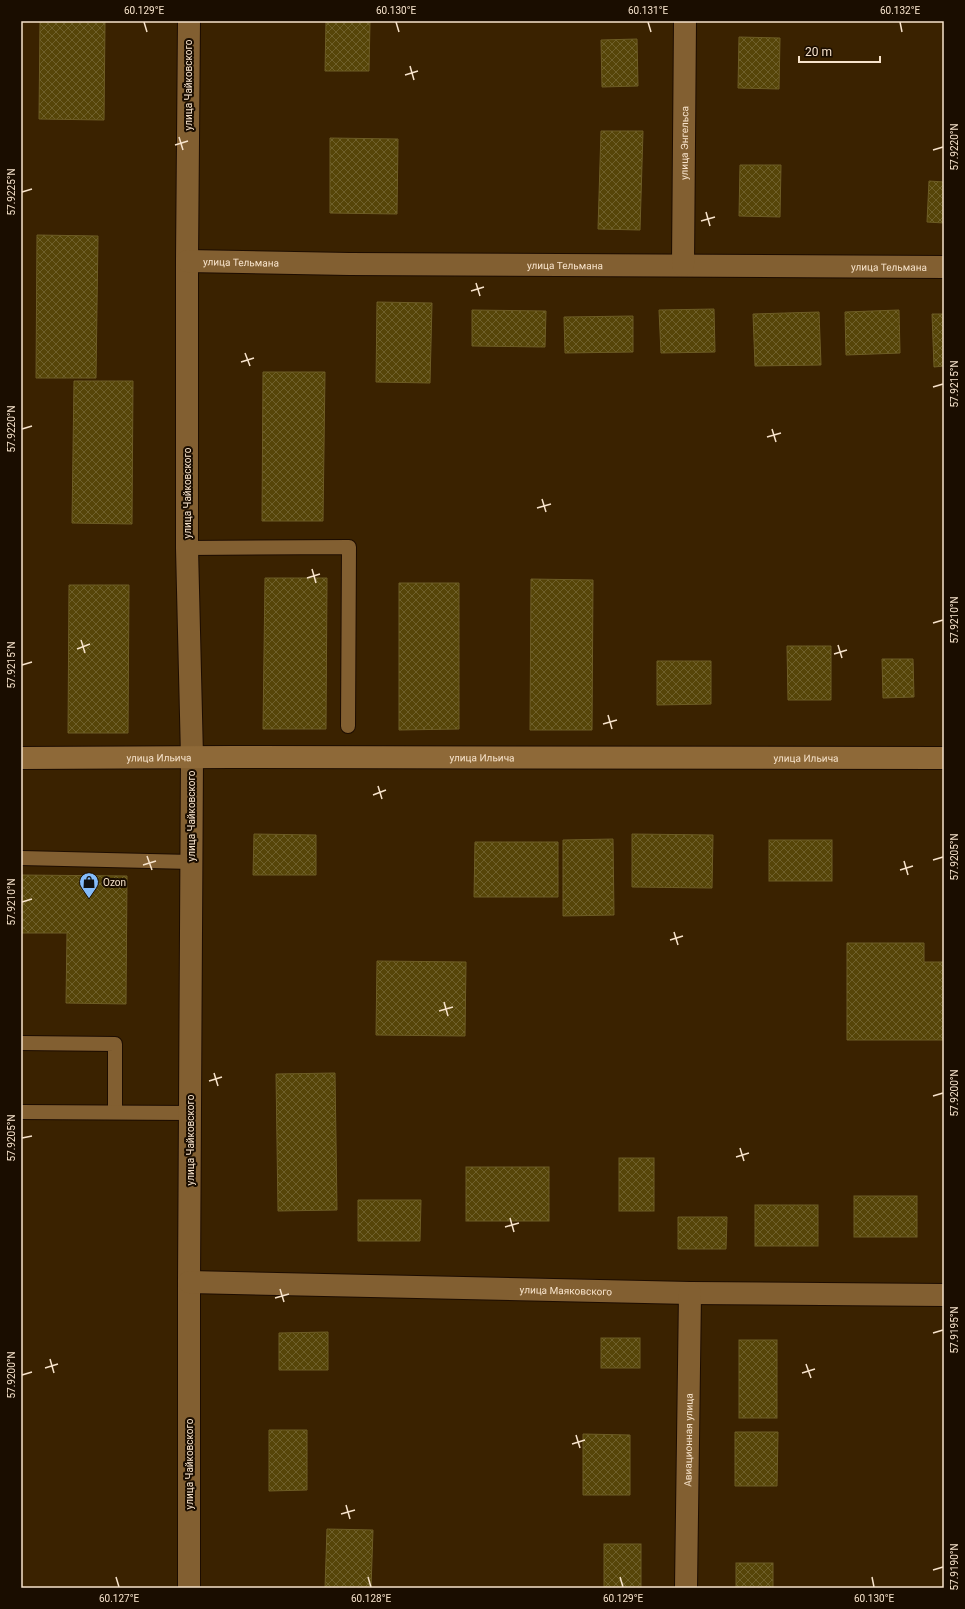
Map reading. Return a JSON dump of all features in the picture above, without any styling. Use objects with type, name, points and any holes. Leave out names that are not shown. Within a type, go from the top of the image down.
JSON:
[{"type":"street","name":"улица Чайковского","points":[[189,21],[187,548],[192,757],[189,1588]]},
{"type":"street","name":"улица Энгельса","points":[[683,265],[685,21]]},
{"type":"street","name":"улица Тельмана","points":[[187,261],[349,264],[944,267]]},
{"type":"street","name":"улица Ильича","points":[[21,758],[944,758]]},
{"type":"street","name":"улица Маяковского","points":[[189,1282],[690,1293],[944,1295]]},
{"type":"street","name":"Авиационная улица","points":[[686,1588],[690,1293]]},
{"type":"lane","points":[[187,548],[349,547],[348,726]]},
{"type":"lane","points":[[21,858],[192,862]]},
{"type":"lane","points":[[21,1043],[115,1044],[115,1112]]},
{"type":"lane","points":[[21,1112],[190,1113]]},
{"type":"building","points":[[40,21],[105,21],[104,120],[39,119]]},
{"type":"building","points":[[326,21],[370,21],[369,71],[325,71]]},
{"type":"building","points":[[739,37],[780,38],[779,89],[738,88]]},
{"type":"building","points":[[637,39],[638,86],[602,87],[601,40]]},
{"type":"building","points":[[601,131],[643,131],[640,230],[598,229]]},
{"type":"building","points":[[330,138],[398,139],[397,214],[330,213]]},
{"type":"building","points":[[740,165],[781,165],[780,217],[739,216]]},
{"type":"building","points":[[929,181],[944,182],[944,223],[927,222]]},
{"type":"building","points":[[37,235],[98,236],[96,378],[36,378]]},
{"type":"building","points":[[377,302],[432,303],[430,383],[376,382]]},
{"type":"building","points":[[714,309],[715,352],[661,353],[659,310]]},
{"type":"building","points":[[472,310],[546,311],[545,347],[472,346]]},
{"type":"building","points":[[899,310],[900,353],[846,355],[845,312]]},
{"type":"building","points":[[819,312],[821,365],[755,366],[753,314]]},
{"type":"building","points":[[932,314],[944,314],[944,366],[934,367]]},
{"type":"building","points":[[633,316],[633,352],[565,353],[564,317]]},
{"type":"building","points":[[263,372],[325,372],[323,521],[262,521]]},
{"type":"building","points":[[74,381],[133,381],[132,524],[72,523]]},
{"type":"building","points":[[265,578],[327,578],[326,729],[263,729]]},
{"type":"building","points":[[531,579],[593,580],[592,730],[530,730]]},
{"type":"building","points":[[399,583],[459,583],[459,729],[399,730]]},
{"type":"building","points":[[69,585],[129,585],[128,733],[68,733]]},
{"type":"building","points":[[787,646],[831,646],[831,700],[788,700]]},
{"type":"building","points":[[882,659],[913,659],[914,697],[883,698]]},
{"type":"building","points":[[657,661],[711,661],[711,704],[657,705]]},
{"type":"building","points":[[254,834],[316,835],[316,875],[253,875]]},
{"type":"building","points":[[632,834],[713,835],[712,888],[632,887]]},
{"type":"building","points":[[613,839],[614,915],[563,916],[563,840]]},
{"type":"building","points":[[769,840],[832,840],[832,881],[769,881]]},
{"type":"building","points":[[475,842],[558,842],[558,897],[474,897]]},
{"type":"building","points":[[21,875],[127,876],[126,1004],[66,1003],[67,933],[21,933]]},
{"type":"building","points":[[847,943],[924,943],[924,962],[944,962],[944,1040],[847,1040]]},
{"type":"building","points":[[377,961],[466,962],[465,1036],[376,1035]]},
{"type":"building","points":[[335,1073],[337,1210],[278,1211],[276,1074]]},
{"type":"building","points":[[619,1158],[654,1158],[654,1211],[619,1211]]},
{"type":"building","points":[[466,1167],[549,1167],[549,1221],[466,1221]]},
{"type":"building","points":[[854,1196],[917,1196],[917,1237],[854,1237]]},
{"type":"building","points":[[358,1200],[421,1200],[420,1241],[358,1241]]},
{"type":"building","points":[[755,1205],[818,1205],[818,1246],[755,1246]]},
{"type":"building","points":[[678,1217],[727,1217],[726,1249],[678,1249]]},
{"type":"building","points":[[328,1332],[328,1370],[279,1370],[279,1333]]},
{"type":"building","points":[[601,1338],[640,1338],[640,1368],[601,1368]]},
{"type":"building","points":[[739,1340],[777,1340],[777,1418],[739,1418]]},
{"type":"building","points":[[269,1430],[307,1430],[307,1490],[269,1491]]},
{"type":"building","points":[[735,1432],[778,1432],[777,1486],[735,1486]]},
{"type":"building","points":[[583,1434],[630,1435],[630,1495],[583,1495]]},
{"type":"building","points":[[327,1529],[373,1530],[371,1588],[325,1588]]},
{"type":"building","points":[[604,1544],[641,1544],[641,1588],[604,1588]]},
{"type":"building","points":[[736,1563],[773,1563],[773,1588],[736,1588]]},
{"type":"place","name":"Ozon","points":[[89,899]]}]
